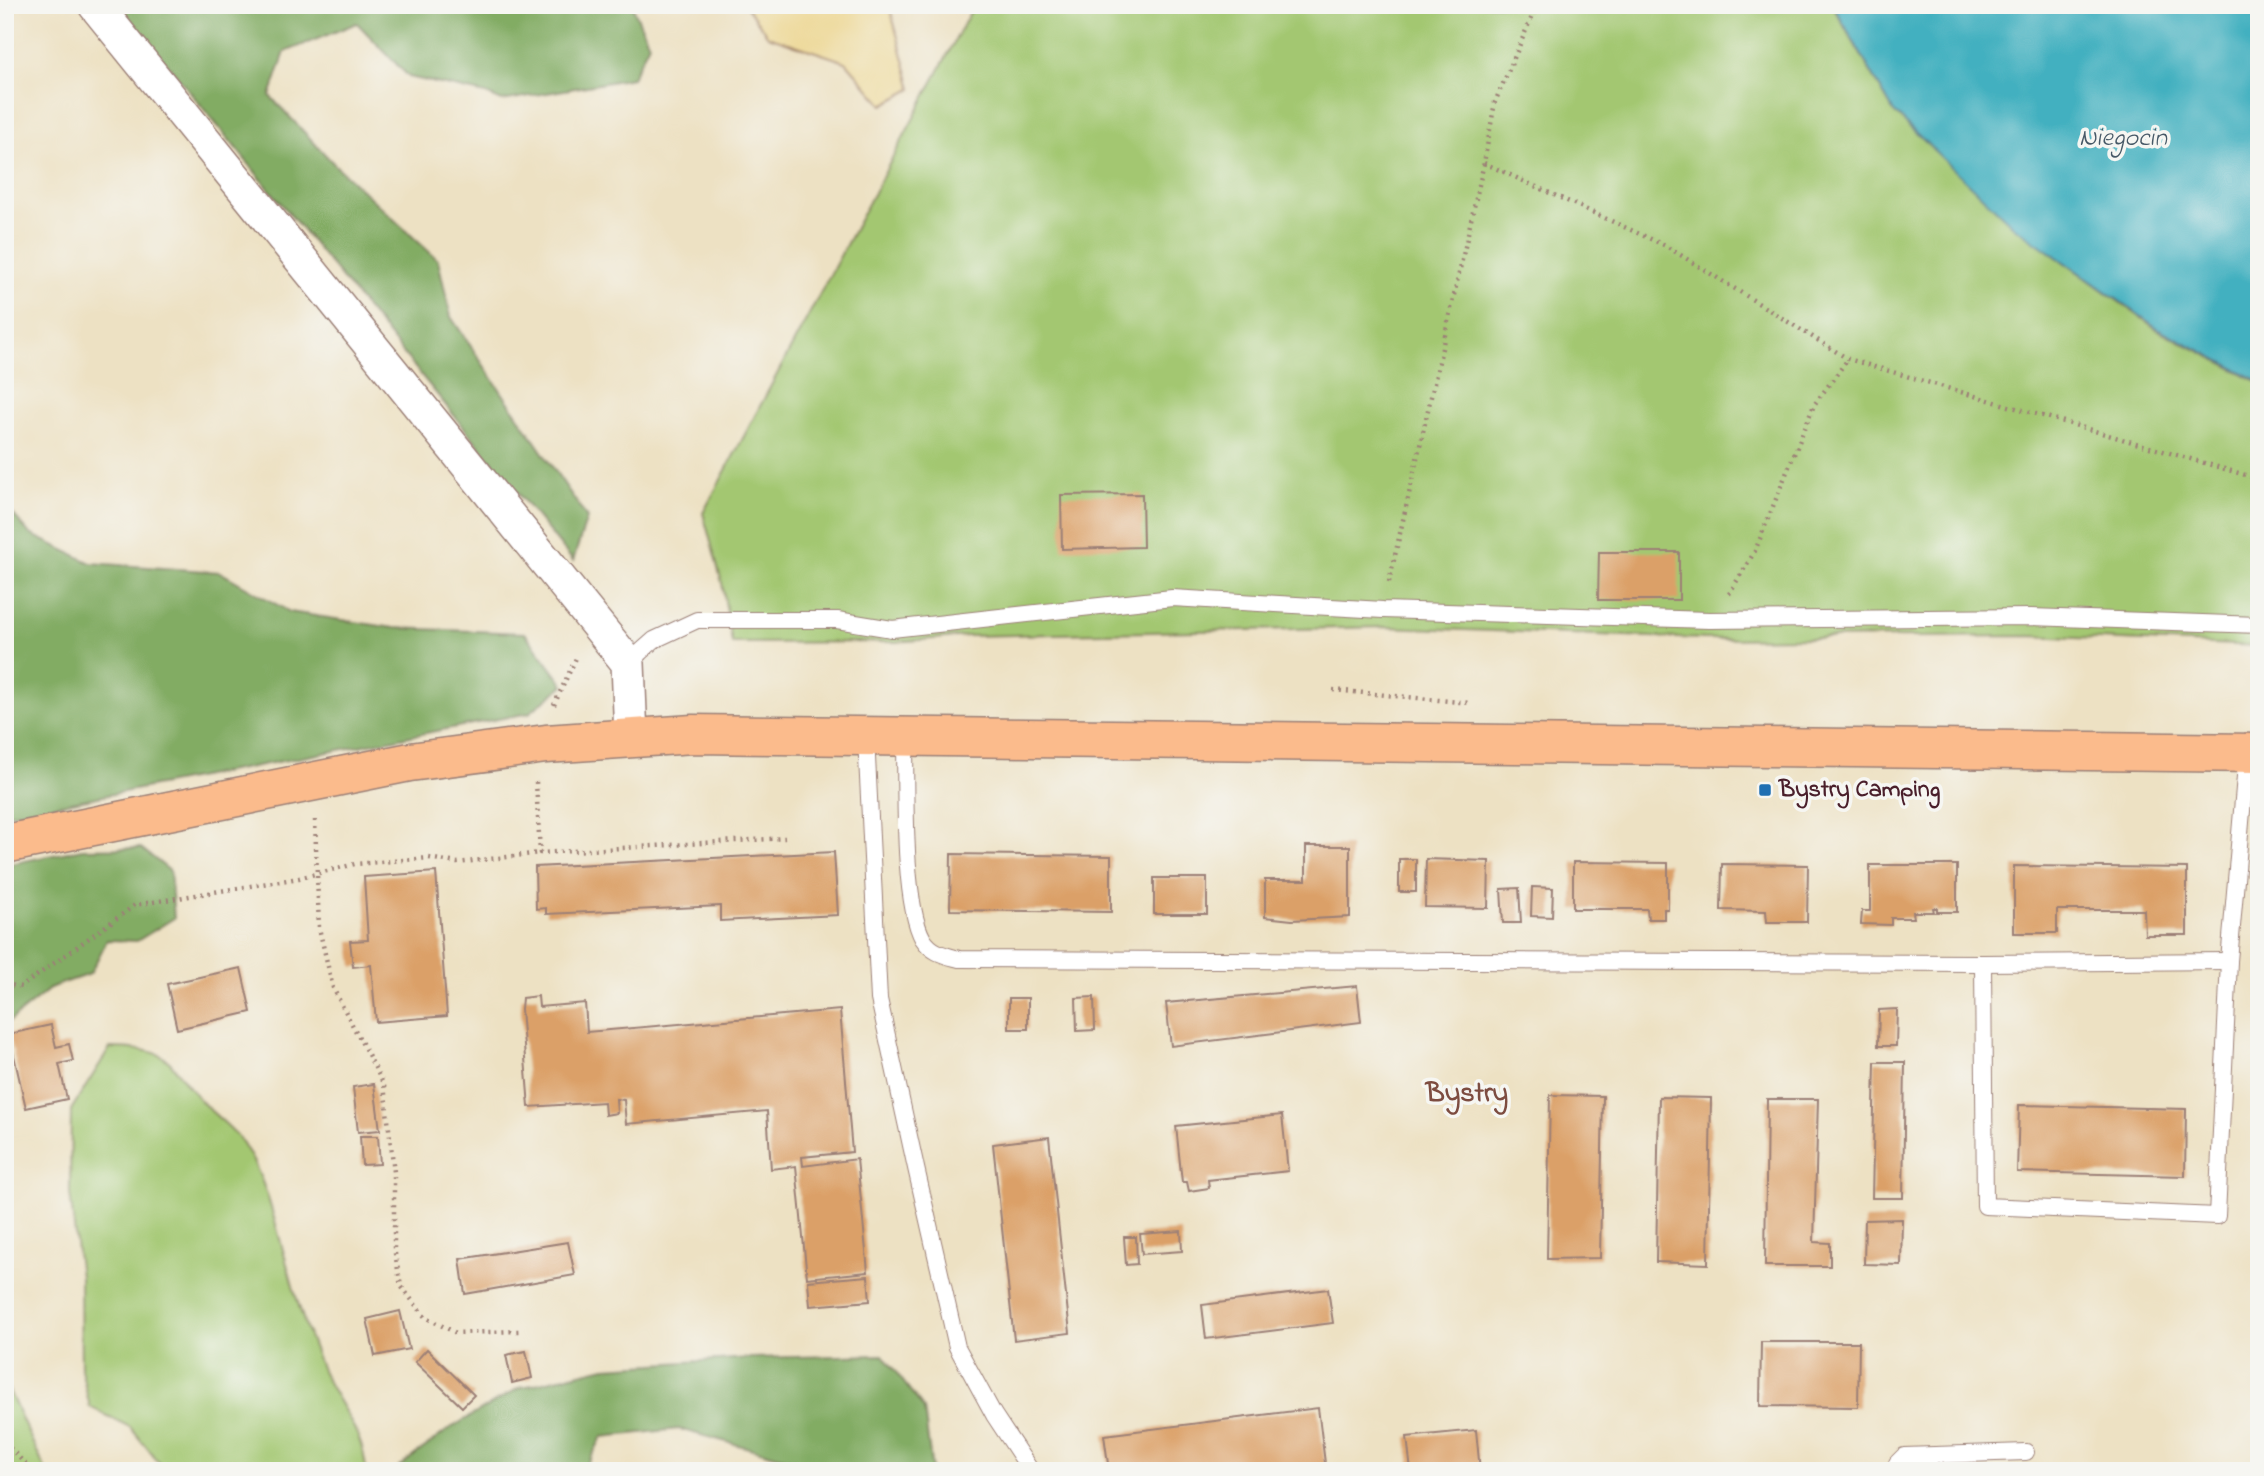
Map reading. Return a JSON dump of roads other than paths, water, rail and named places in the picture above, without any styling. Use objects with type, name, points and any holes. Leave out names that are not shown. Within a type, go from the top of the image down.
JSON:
[{"type":"main road","points":[[5,844],[424,760],[546,744],[693,734],[2253,753]]},
{"type":"street","points":[[95,5],[628,663],[631,738]]},
{"type":"lane","points":[[628,663],[653,640],[697,620],[837,620],[892,629],[1172,598],[1383,610],[1709,620],[2031,617],[2259,625]]},
{"type":"lane","points":[[866,737],[879,999],[916,1168],[957,1347],[994,1415],[1031,1471]]},
{"type":"lane","points":[[905,737],[906,819],[914,917],[924,940],[936,953],[959,959],[1983,963],[2229,961]]},
{"type":"lane","points":[[1983,963],[1985,1206],[2217,1216],[2229,961],[2253,753]]},
{"type":"lane","points":[[1896,1471],[1897,1463],[1904,1456],[2026,1452]]},
{"type":"water","name":"Niegocin","points":[[1833,5],[2259,5],[2259,381],[2159,329],[2013,226],[1894,112]]},
{"type":"place","name":"Bystry Camping","points":[[1765,790]]},
{"type":"district","name":"Bystry","points":[[1467,1094]]}]
